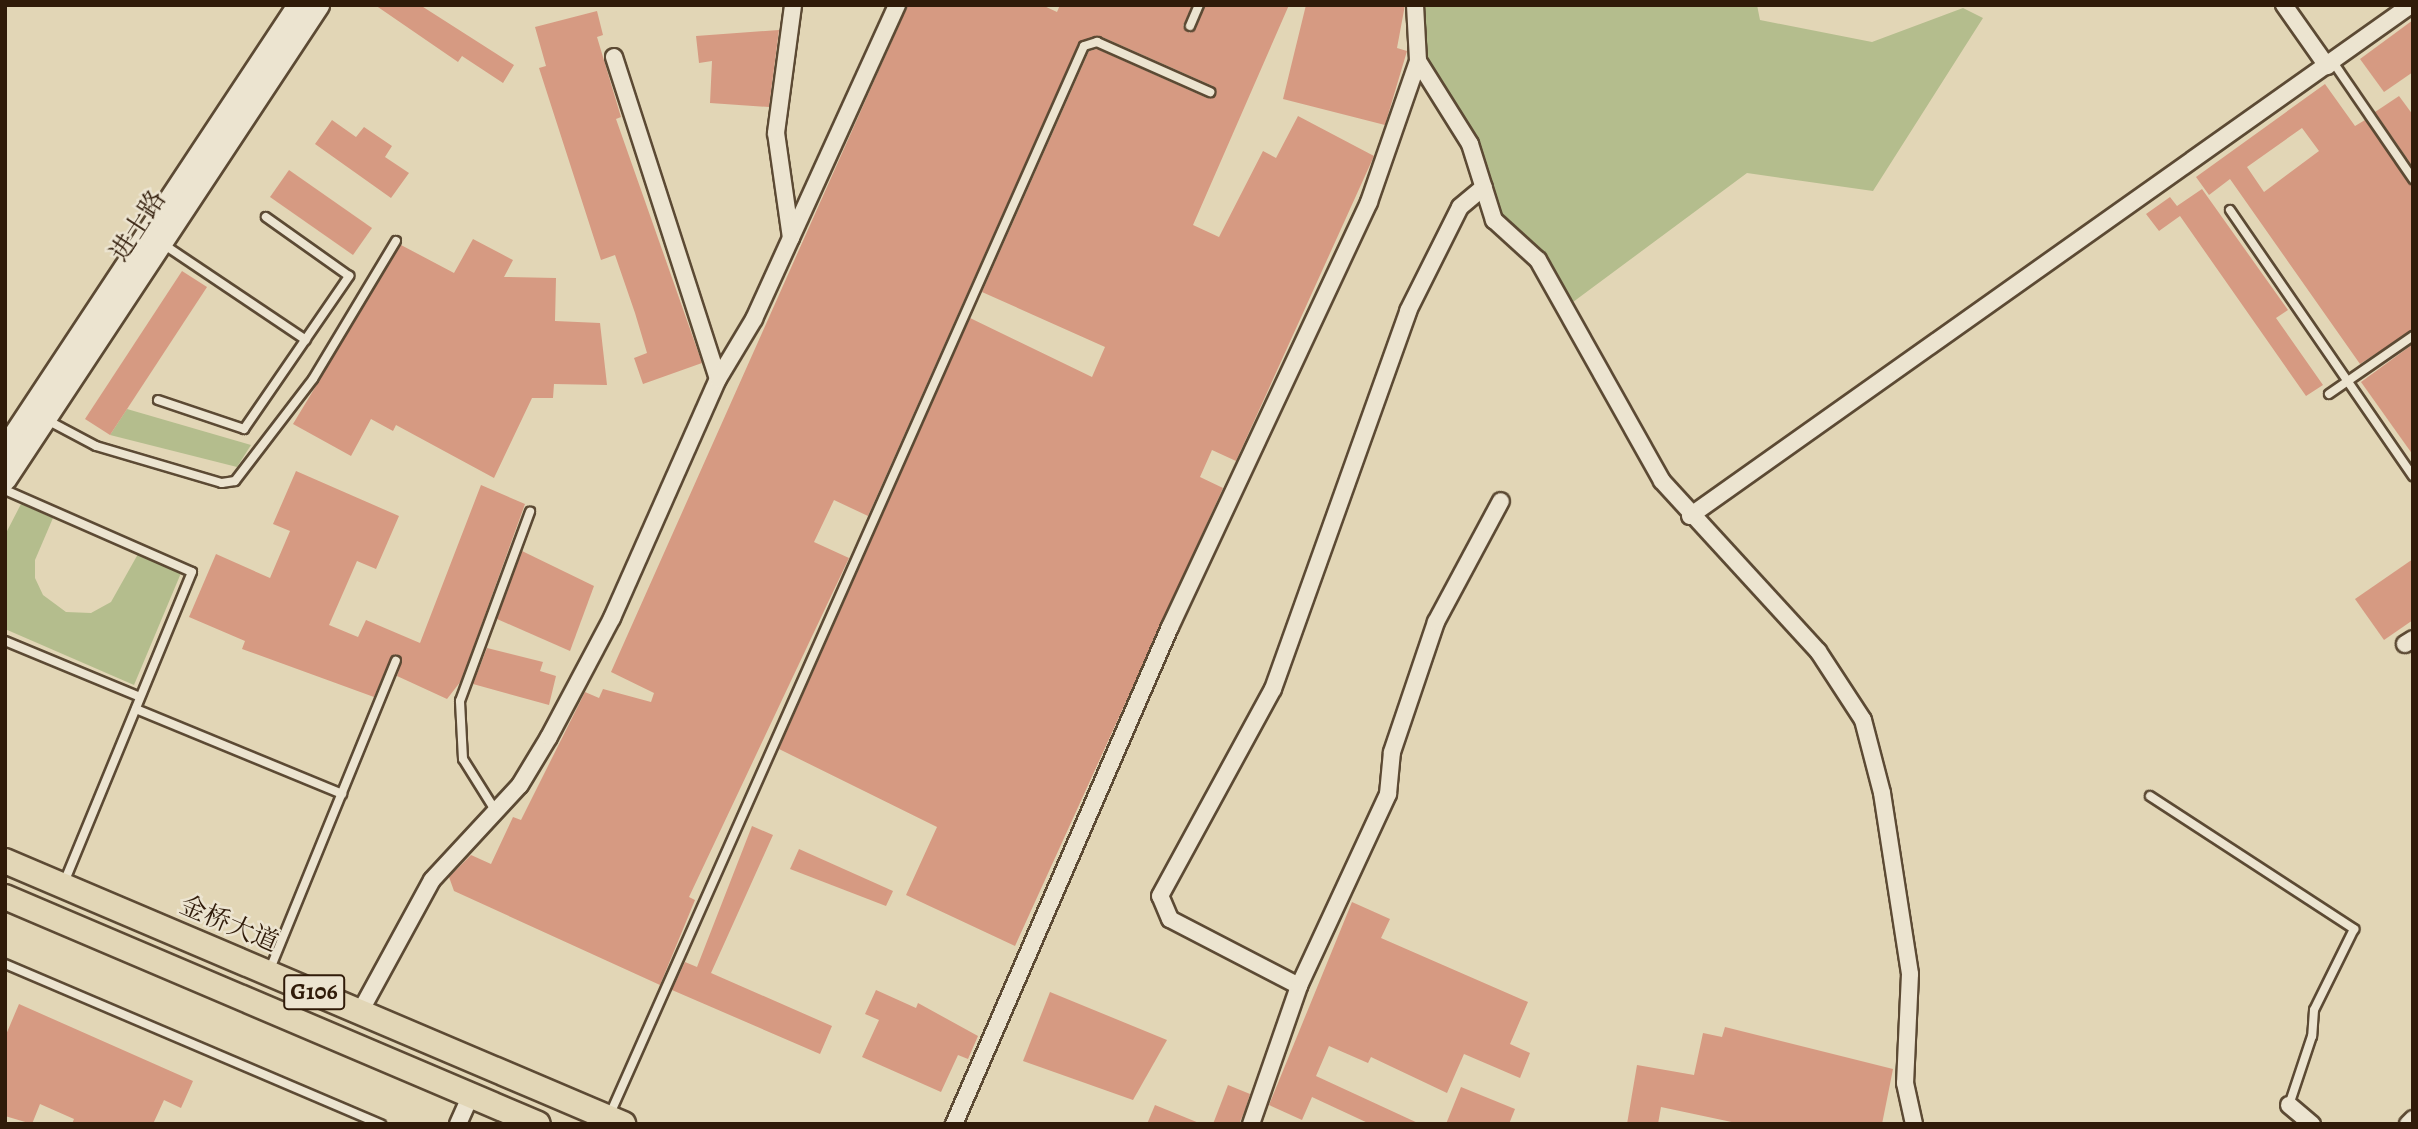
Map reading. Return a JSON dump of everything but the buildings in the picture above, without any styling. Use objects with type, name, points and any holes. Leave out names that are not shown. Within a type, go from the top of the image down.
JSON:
[{"type":"highway","name":"金桥大道","points":[[5,861],[616,1121]]},
{"type":"highway","name":"G106","points":[[5,897],[538,1124]]},
{"type":"main road","name":"进士路","points":[[5,448],[298,5]]},
{"type":"main road","name":"进士路","points":[[5,479],[318,5]]},
{"type":"street","points":[[792,239],[776,133],[793,5]]},
{"type":"street","points":[[360,1012],[432,880],[531,770],[612,618],[718,379],[792,239],[897,5]]},
{"type":"street","points":[[954,1124],[1159,652],[1369,202],[1418,61],[1415,5]]},
{"type":"street","points":[[2284,5],[2330,64]]},
{"type":"street","points":[[1690,516],[2411,5]]},
{"type":"street","points":[[614,57],[718,379]]},
{"type":"street","points":[[1418,61],[1470,144],[1494,220],[1538,260],[1577,340],[1690,516],[1818,650],[1863,720],[1882,793],[1910,974],[1905,1083],[1914,1124]]},
{"type":"street","points":[[1299,986],[1170,919],[1160,896],[1273,689],[1408,311],[1461,207],[1484,187]]},
{"type":"street","points":[[1251,1124],[1299,986],[1388,794],[1392,752],[1436,622],[1501,501]]},
{"type":"street","points":[[458,1124],[471,1096]]},
{"type":"street","points":[[2289,1105],[2312,1124]]},
{"type":"street","points":[[2408,1124],[2413,1119]]},
{"type":"lane","points":[[1190,26],[1199,5]]},
{"type":"lane","points":[[616,1121],[1084,46],[1097,42],[1210,92]]},
{"type":"lane","points":[[2330,64],[2413,179]]},
{"type":"lane","points":[[2230,210],[2413,475]]},
{"type":"lane","points":[[158,400],[244,429],[349,276],[266,217]]},
{"type":"lane","points":[[45,418],[96,446],[222,483],[235,481],[313,379],[396,242]]},
{"type":"lane","points":[[160,243],[306,340]]},
{"type":"lane","points":[[2329,394],[2413,337]]},
{"type":"lane","points":[[5,490],[192,572],[63,885]]},
{"type":"lane","points":[[495,810],[463,759],[460,701],[530,512]]},
{"type":"lane","points":[[5,641],[140,697]]},
{"type":"lane","points":[[268,973],[396,661]]},
{"type":"lane","points":[[136,709],[342,794]]},
{"type":"lane","points":[[2150,796],[2354,929],[2314,1010],[2312,1037],[2289,1105]]},
{"type":"lane","points":[[6,967],[380,1124]]},
{"type":"green space","points":[[1421,5],[1757,5],[1760,20],[1872,42],[1963,8],[1983,18],[1873,191],[1747,173],[1569,305],[1502,223],[1425,62]]},
{"type":"green space","points":[[127,409],[251,445],[237,467],[110,435]]},
{"type":"green space","points":[[21,504],[53,518],[35,560],[35,578],[43,595],[66,612],[91,613],[111,602],[138,554],[181,573],[134,685],[5,629],[5,535]]}]
